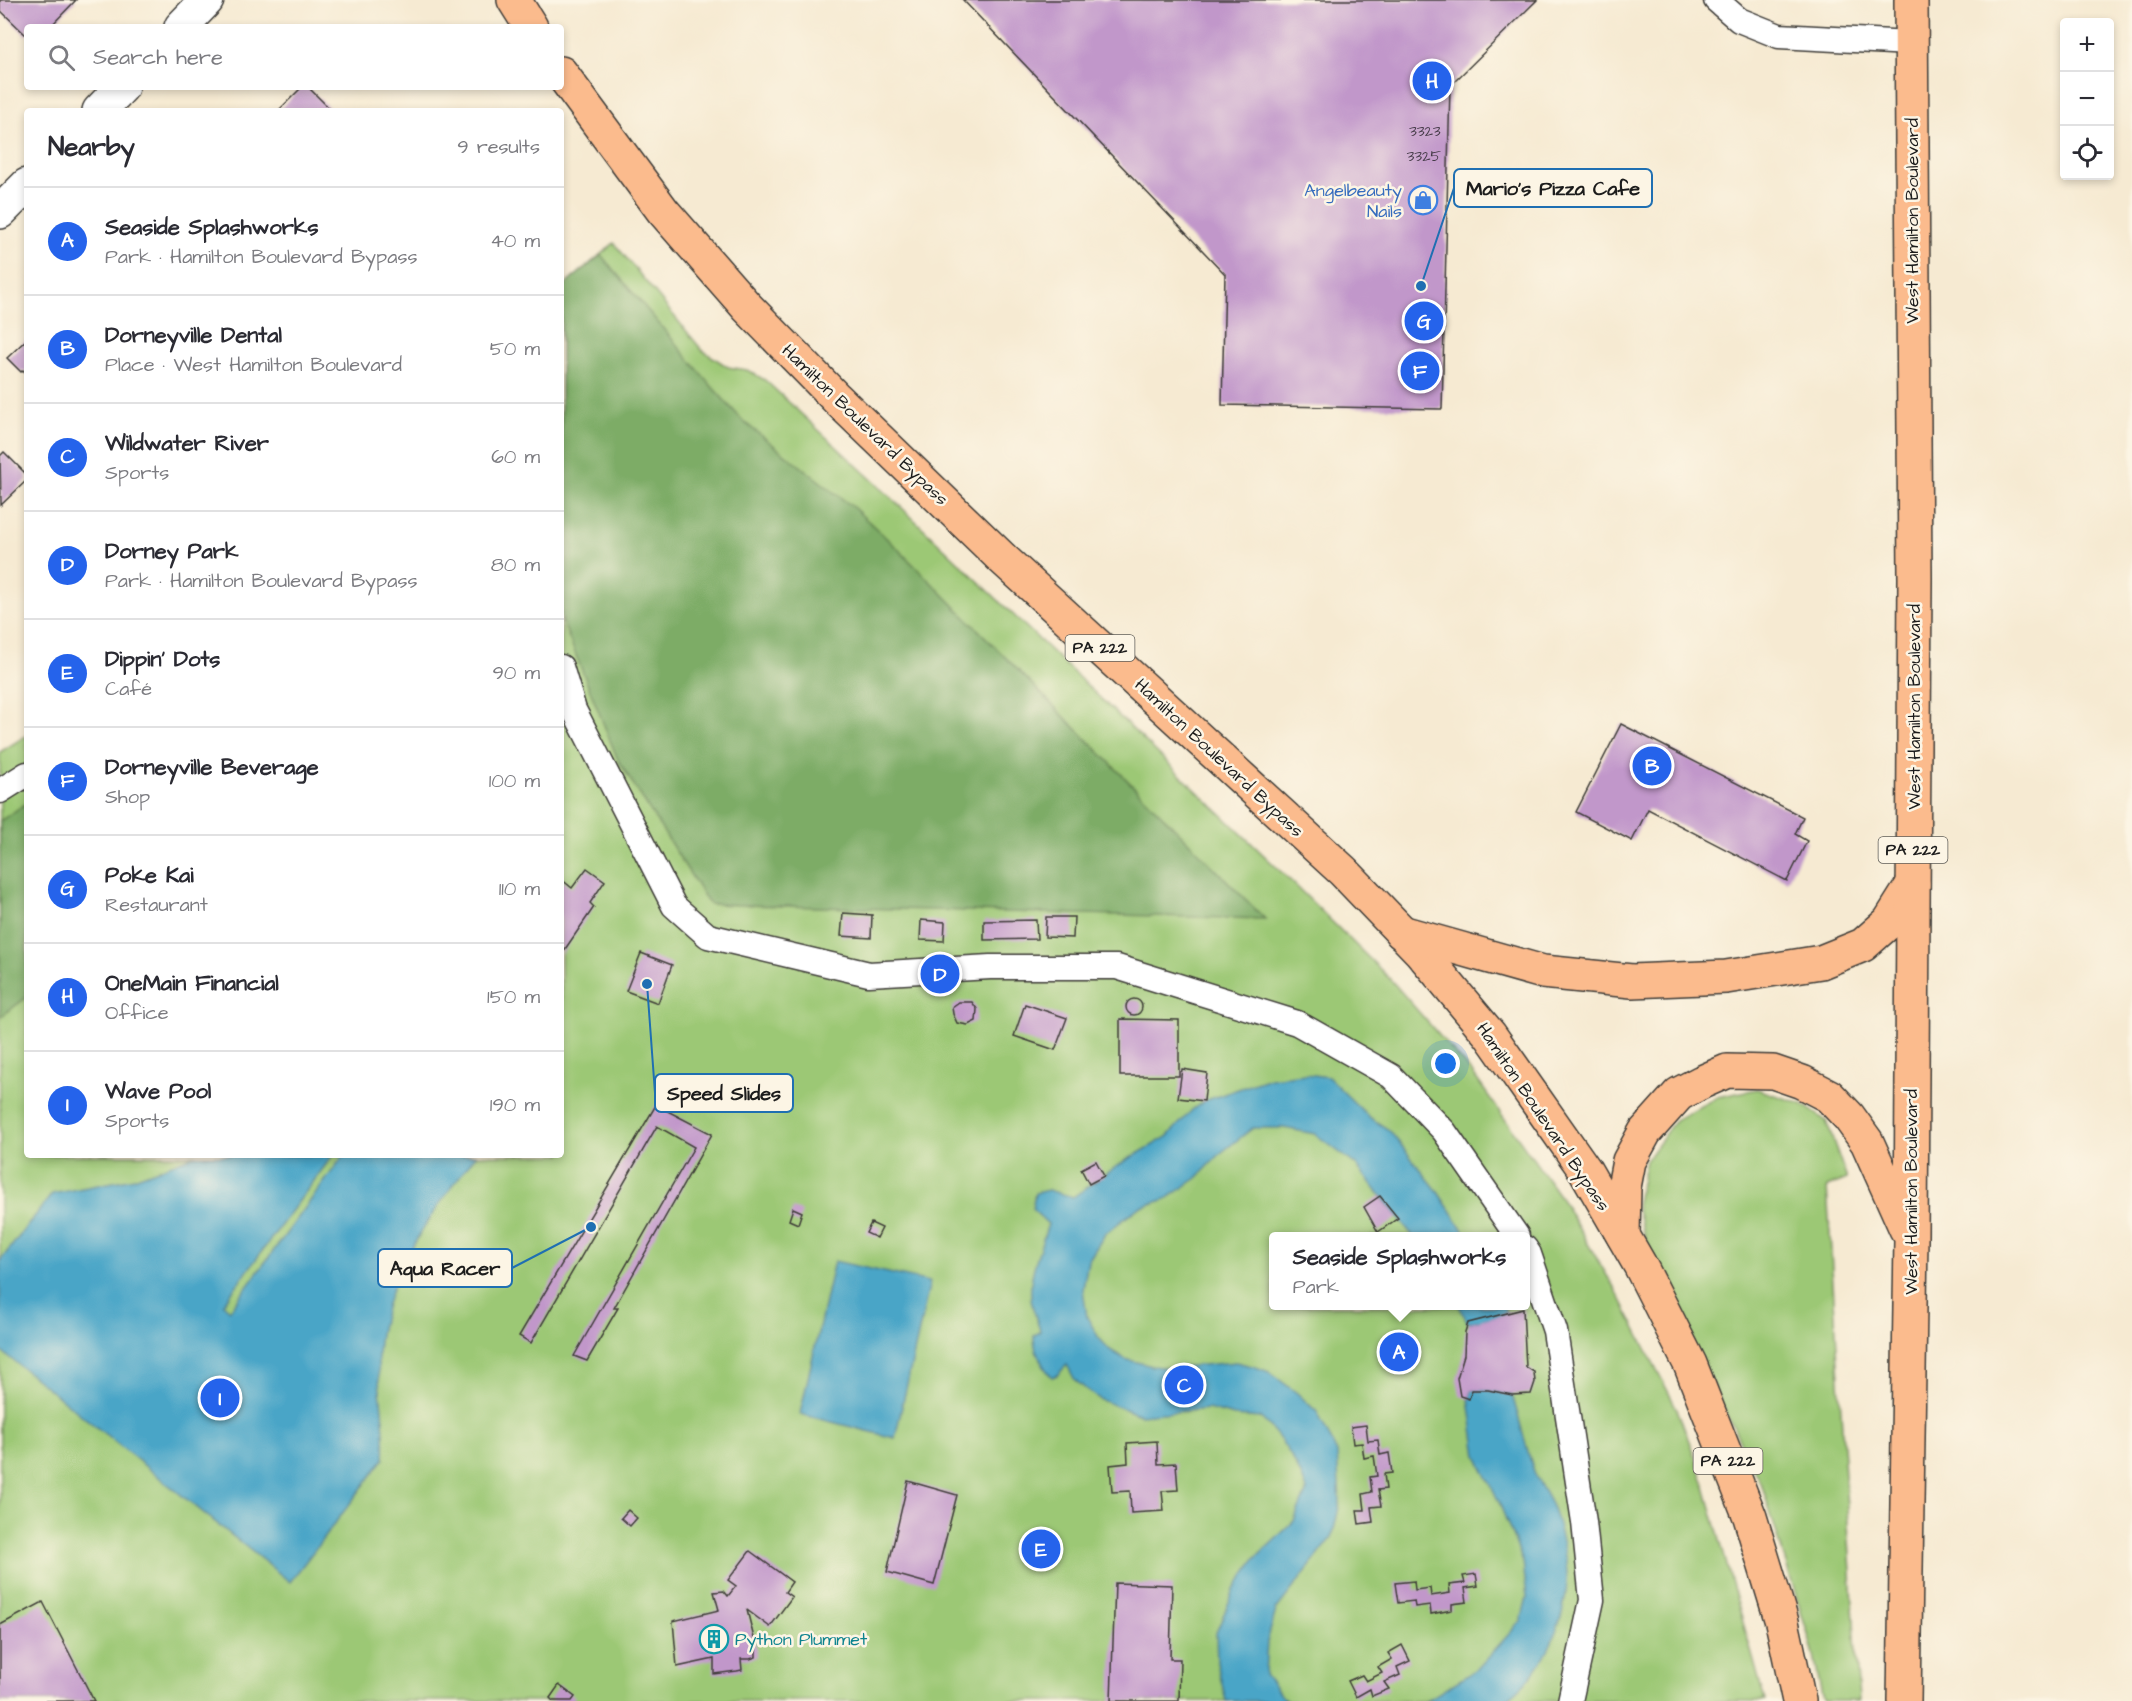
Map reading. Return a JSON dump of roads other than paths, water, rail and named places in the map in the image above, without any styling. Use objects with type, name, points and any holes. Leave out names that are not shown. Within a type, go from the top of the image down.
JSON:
[{"type":"main road","points":[[514,0],[529,24]]},
{"type":"main road","name":"West Hamilton Boulevard","points":[[1904,1701],[1911,1239],[1915,578],[1911,0]]},
{"type":"main road","name":"Hamilton Boulevard Bypass","points":[[564,77],[663,212],[747,307],[836,398],[1003,559],[1343,871],[1401,932],[1490,1035],[1585,1170],[1623,1235]]},
{"type":"main road","points":[[1401,932],[1543,972],[1632,981],[1726,977],[1821,962],[1863,945],[1889,922],[1913,884]]},
{"type":"main road","points":[[1623,1235],[1624,1187],[1629,1161],[1645,1132],[1679,1095],[1727,1071],[1773,1072],[1803,1082],[1829,1096],[1849,1117],[1867,1142],[1911,1239]]},
{"type":"main road","name":"PA 222","points":[[1623,1235],[1689,1364],[1750,1517],[1782,1622],[1799,1701]]},
{"type":"street","points":[[184,24],[207,0]]},
{"type":"street","points":[[102,108],[119,90]]},
{"type":"street","points":[[0,212],[24,187]]},
{"type":"lane","points":[[1716,0],[1739,20],[1779,36],[1910,43]]},
{"type":"lane","points":[[564,677],[574,710],[674,906],[708,936],[869,974],[990,968],[1118,967],[1298,1023],[1391,1076],[1444,1131],[1514,1232]]},
{"type":"lane","points":[[0,790],[24,776]]},
{"type":"lane","points":[[1530,1257],[1555,1330],[1584,1522],[1592,1600],[1570,1701]]},
{"type":"water","points":[[1305,1074],[1328,1077],[1369,1117],[1389,1130],[1436,1189],[1464,1232],[1410,1232],[1356,1165],[1315,1134],[1284,1128],[1253,1128],[1222,1152],[1197,1178],[1166,1199],[1138,1208],[1105,1234],[1088,1261],[1083,1289],[1087,1317],[1099,1338],[1110,1350],[1125,1359],[1152,1366],[1170,1368],[1236,1362],[1269,1372],[1317,1412],[1337,1453],[1340,1503],[1332,1538],[1276,1610],[1267,1642],[1265,1675],[1286,1701],[1226,1701],[1217,1663],[1216,1633],[1234,1590],[1255,1559],[1294,1521],[1307,1490],[1288,1451],[1261,1418],[1234,1416],[1208,1409],[1140,1415],[1101,1400],[1075,1380],[1067,1365],[1052,1377],[1042,1363],[1035,1346],[1034,1336],[1040,1331],[1031,1297],[1034,1266],[1048,1224],[1032,1209],[1035,1193],[1048,1190],[1073,1197],[1125,1161],[1167,1137],[1192,1110],[1204,1101],[1270,1078]]},
{"type":"water","points":[[188,1158],[331,1158],[223,1304],[230,1310],[342,1158],[474,1158],[412,1247],[389,1299],[378,1354],[384,1459],[290,1582],[0,1350],[0,1261],[52,1194],[134,1178]]},
{"type":"water","points":[[834,1261],[930,1282],[895,1438],[800,1414]]},
{"type":"water","points":[[1461,1310],[1505,1310],[1507,1314],[1468,1323]]},
{"type":"water","points":[[1472,1390],[1488,1390],[1512,1395],[1535,1474],[1552,1506],[1559,1527],[1567,1570],[1566,1595],[1557,1630],[1541,1663],[1518,1690],[1505,1701],[1426,1701],[1477,1669],[1521,1621],[1527,1597],[1523,1562],[1499,1502],[1477,1456],[1469,1399]]},
{"type":"place","name":"OneMain Financial","points":[[1432,81]]},
{"type":"place","name":"Angelbeauty Nails","points":[[1423,200]]},
{"type":"place","name":"Mario's Pizza Cafe","points":[[1421,286]]},
{"type":"place","name":"Poke Kai","points":[[1424,321]]},
{"type":"place","name":"Dorneyville Beverage","points":[[1420,371]]},
{"type":"place","name":"Dorneyville Dental","points":[[1652,766]]},
{"type":"place","name":"Dorney Park","points":[[940,974]]},
{"type":"place","name":"Speed Slides","points":[[647,984]]},
{"type":"place","name":"Aqua Racer","points":[[591,1227]]},
{"type":"place","name":"Seaside Splashworks","points":[[1399,1352]]},
{"type":"place","name":"Wildwater River","points":[[1184,1385]]},
{"type":"place","name":"Wave Pool","points":[[220,1398]]},
{"type":"place","name":"Dippin' Dots","points":[[1041,1549]]},
{"type":"place","name":"Python Plummet","points":[[714,1639]]}]
